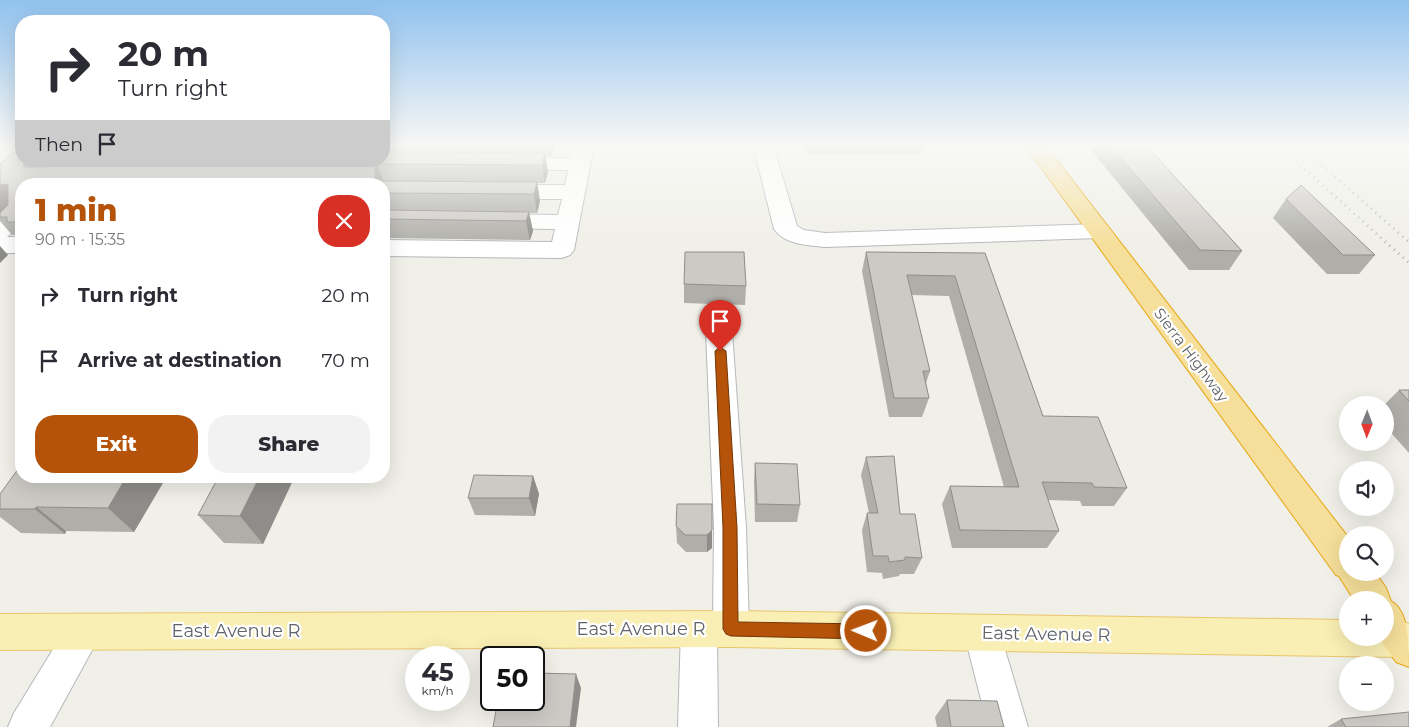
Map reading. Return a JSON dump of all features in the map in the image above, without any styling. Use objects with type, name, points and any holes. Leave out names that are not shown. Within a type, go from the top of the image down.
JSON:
[{"type":"highway","name":"Sierra Highway","points":[[1060,179],[1339,552]]},
{"type":"main road","name":"East Avenue R","points":[[0,632],[715,629],[1403,636]]},
{"type":"street","points":[[390,248],[562,250],[577,179]]},
{"type":"street","points":[[772,179],[786,229],[800,236],[825,240],[1099,231]]},
{"type":"street","points":[[479,191],[574,192]]},
{"type":"street","points":[[471,221],[568,222]]},
{"type":"street","points":[[0,245],[15,245]]},
{"type":"street","points":[[698,727],[730,528],[719,331]]},
{"type":"street","points":[[28,727],[84,632]]},
{"type":"street","points":[[982,633],[1008,727]]},
{"type":"building","points":[[0,179],[15,179],[15,222],[7,222],[7,217],[0,217],[0,213],[8,205],[8,185],[0,185]]},
{"type":"building","points":[[1139,179],[1177,179],[1242,251],[1200,250]]},
{"type":"building","points":[[390,181],[537,182],[534,194],[390,193]]},
{"type":"building","points":[[1301,185],[1375,255],[1343,255],[1286,199]]},
{"type":"building","points":[[390,210],[529,212],[526,221],[390,219]]},
{"type":"building","points":[[685,252],[744,252],[746,286],[684,284]]},
{"type":"building","points":[[866,252],[985,253],[1043,416],[1098,417],[1127,488],[1094,487],[1092,483],[1042,482],[1059,531],[960,530],[950,486],[1019,487],[955,276],[907,275],[930,371],[923,371],[929,398],[894,398]]},
{"type":"building","points":[[1399,390],[1409,390],[1409,401]]},
{"type":"building","points":[[894,456],[900,514],[915,514],[922,558],[905,557],[905,560],[889,562],[888,556],[873,556],[867,513],[878,513],[866,457]]},
{"type":"building","points":[[755,463],[797,464],[800,505],[757,504]]},
{"type":"building","points":[[15,473],[15,483],[123,483],[108,508],[36,507],[35,509],[0,509],[0,494]]},
{"type":"building","points":[[474,475],[533,476],[529,498],[468,498]]},
{"type":"building","points":[[215,483],[256,483],[240,516],[198,515]]},
{"type":"building","points":[[677,504],[712,504],[712,530],[707,535],[685,535],[676,526]]},
{"type":"building","points":[[545,673],[576,674],[570,727],[493,727],[496,711],[545,711]]},
{"type":"building","points":[[947,700],[997,701],[1004,727],[951,727]]},
{"type":"building","points":[[1409,712],[1409,727],[1346,727],[1341,719]]},
{"type":"railway","points":[[1316,179],[1409,263]]},
{"type":"railway","points":[[1337,179],[1409,242]]},
{"type":"route","points":[[720,351],[730,528],[731,629],[866,631]]}]
